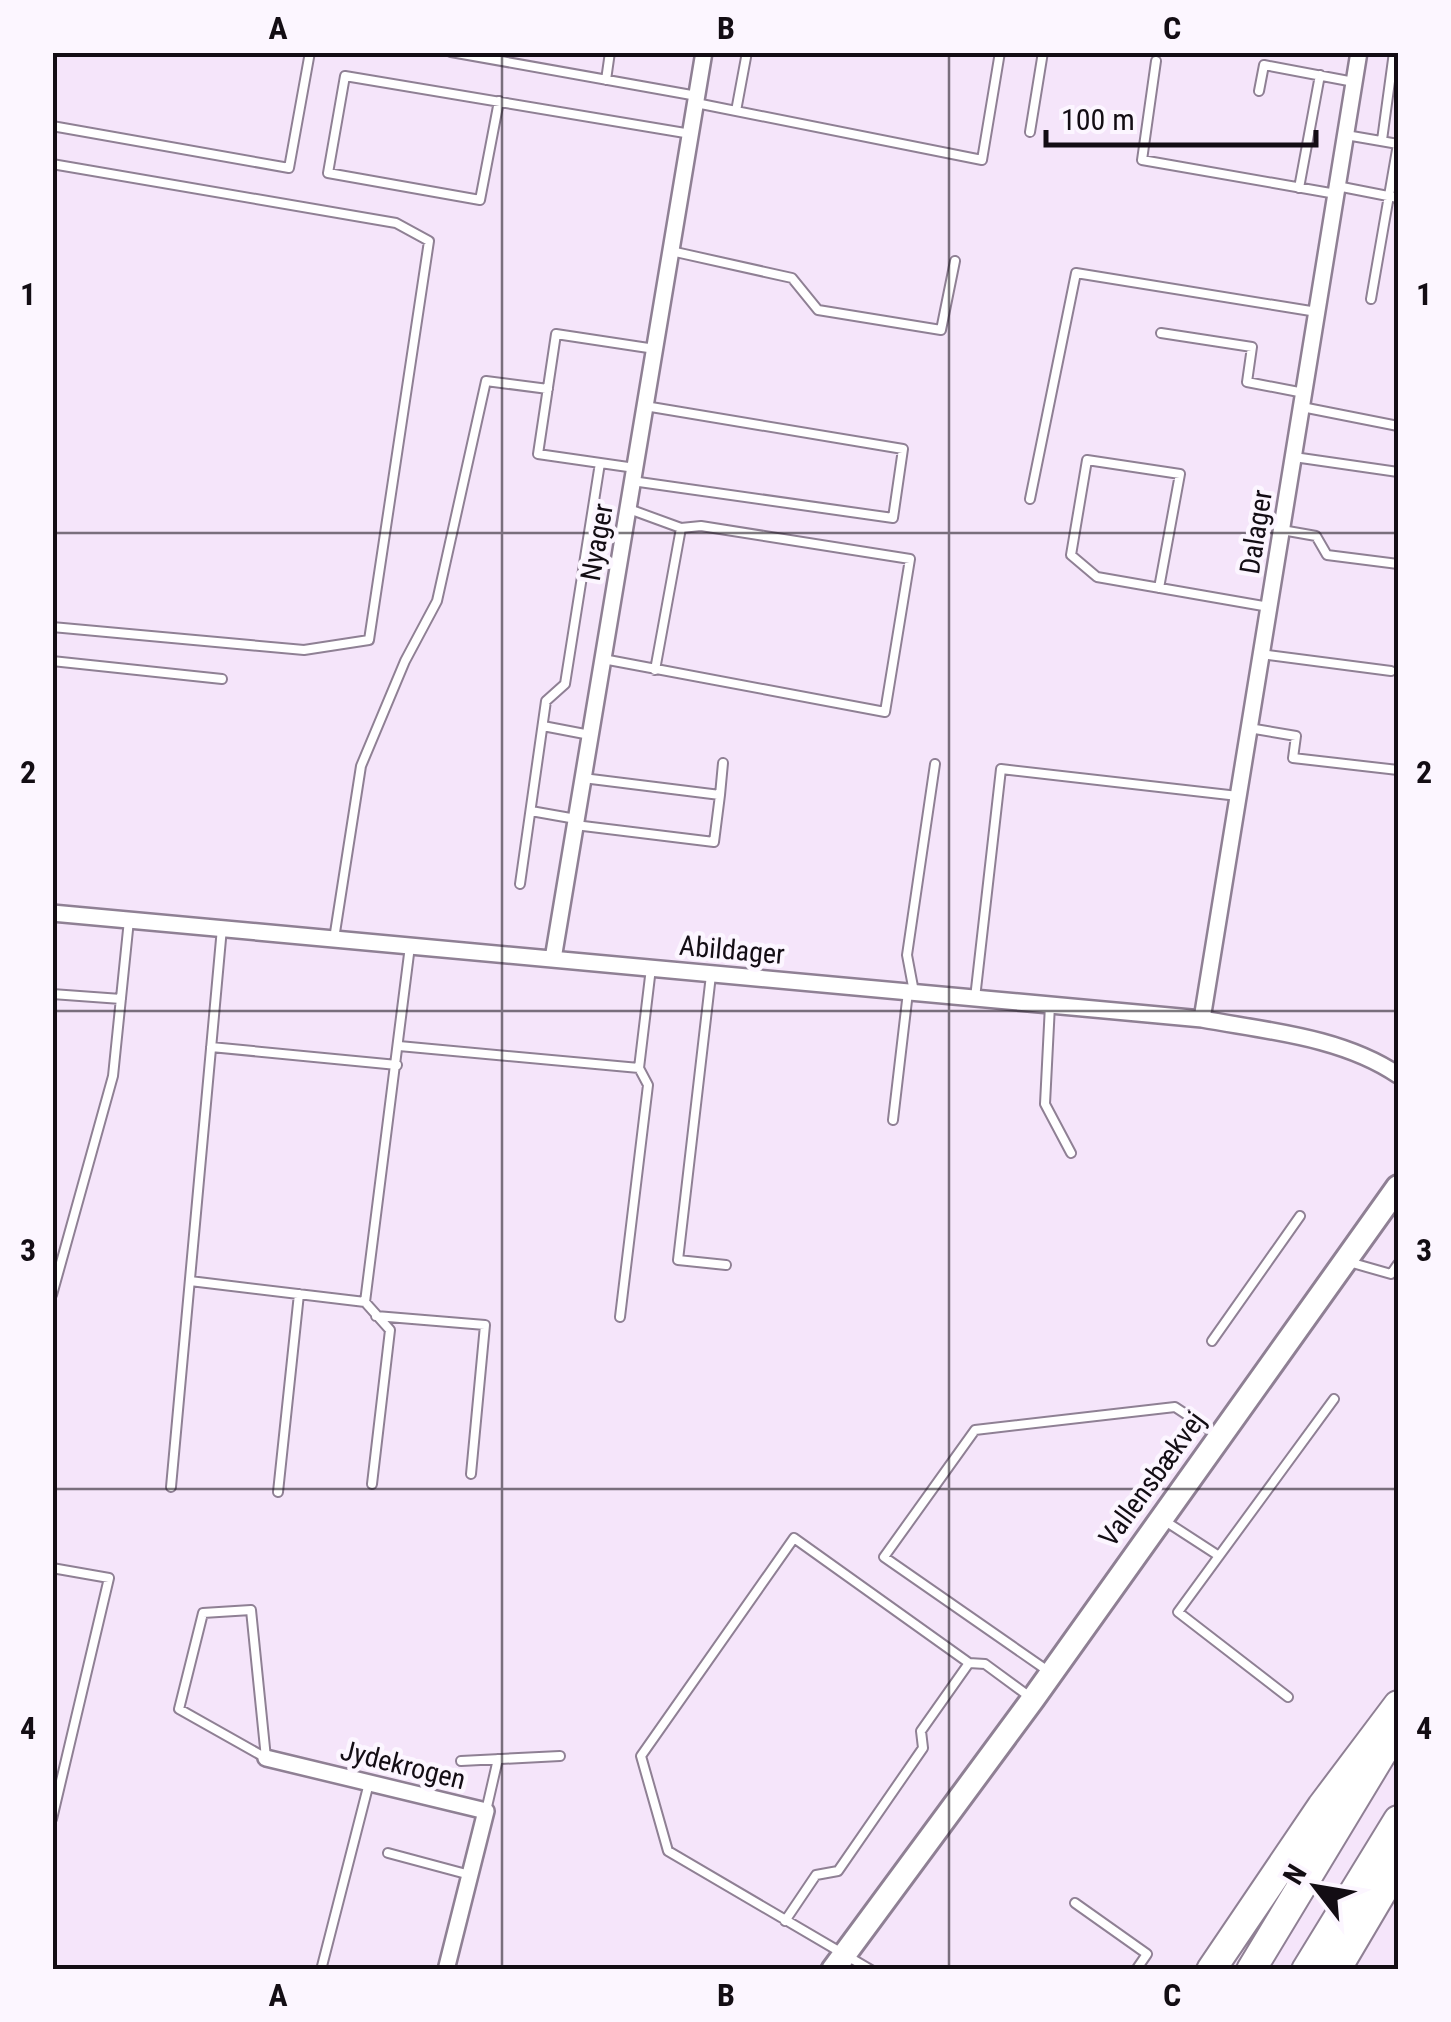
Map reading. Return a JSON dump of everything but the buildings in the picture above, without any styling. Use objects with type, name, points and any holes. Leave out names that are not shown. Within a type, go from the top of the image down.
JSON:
[{"type":"highway","points":[[1211,1970],[1322,1806],[1398,1704]]},
{"type":"highway","points":[[1251,1970],[1398,1726]]},
{"type":"highway","points":[[1306,1970],[1398,1820]]},
{"type":"highway","points":[[1336,1970],[1398,1865]]},
{"type":"street","name":"Nyager","points":[[552,959],[704,52]]},
{"type":"street","name":"Dalager","points":[[1202,1019],[1359,52]]},
{"type":"street","name":"Abildager","points":[[52,912],[1202,1019],[1311,1039],[1349,1051],[1398,1075]]},
{"type":"street","name":"Vallensbækvej","points":[[850,1964],[955,1806],[1398,1186]]},
{"type":"street","name":"Jydekrogen","points":[[266,1758],[486,1811],[446,1970]]},
{"type":"lane","points":[[52,126],[289,168],[310,52]]},
{"type":"lane","points":[[452,52],[606,80],[736,111],[982,160],[1000,52]]},
{"type":"lane","points":[[606,80],[610,52]]},
{"type":"lane","points":[[736,111],[747,52]]},
{"type":"lane","points":[[1030,132],[1043,52]]},
{"type":"lane","points":[[1382,140],[1394,52]]},
{"type":"lane","points":[[1156,60],[1142,160],[1299,188],[1398,198]]},
{"type":"lane","points":[[1259,91],[1264,64],[1354,82]]},
{"type":"lane","points":[[1299,188],[1320,75]]},
{"type":"lane","points":[[498,101],[480,200],[328,173],[346,76],[498,101],[691,134]]},
{"type":"lane","points":[[1346,134],[1398,144],[1371,299]]},
{"type":"lane","points":[[52,164],[396,224],[429,241],[370,640],[304,650],[52,627]]},
{"type":"lane","points":[[671,251],[792,278],[818,310],[942,330],[955,261]]},
{"type":"lane","points":[[1030,499],[1076,273],[1317,312]]},
{"type":"lane","points":[[1161,333],[1252,348],[1246,382],[1398,426]]},
{"type":"lane","points":[[645,406],[903,449],[893,518],[634,475],[600,463],[538,454],[556,334],[655,349]]},
{"type":"lane","points":[[334,939],[361,766],[437,601],[486,382],[548,388]]},
{"type":"lane","points":[[1294,457],[1398,472]]},
{"type":"lane","points":[[1159,588],[1180,474],[1087,460],[1071,555],[1097,577],[1159,588],[1269,607]]},
{"type":"lane","points":[[520,884],[546,701],[566,684],[600,463]]},
{"type":"lane","points":[[603,659],[884,712],[910,559],[701,526],[681,528],[628,509]]},
{"type":"lane","points":[[656,670],[681,528]]},
{"type":"lane","points":[[1282,530],[1316,536],[1327,555],[1398,564]]},
{"type":"lane","points":[[1261,654],[1391,671]]},
{"type":"lane","points":[[52,662],[222,679]]},
{"type":"lane","points":[[542,726],[590,735]]},
{"type":"lane","points":[[1249,728],[1296,736],[1293,758],[1398,770]]},
{"type":"lane","points":[[531,812],[714,842],[723,763]]},
{"type":"lane","points":[[893,1120],[911,992],[907,955],[935,764]]},
{"type":"lane","points":[[974,998],[1001,769],[1238,796]]},
{"type":"lane","points":[[583,778],[720,794]]},
{"type":"lane","points":[[52,1296],[114,1076],[128,920]]},
{"type":"lane","points":[[172,1487],[222,928]]},
{"type":"lane","points":[[365,1302],[410,946]]},
{"type":"lane","points":[[620,1317],[648,1085],[639,1068],[651,968]]},
{"type":"lane","points":[[711,974],[678,1260],[726,1265]]},
{"type":"lane","points":[[52,994],[121,999]]},
{"type":"lane","points":[[1050,1005],[1045,1104],[1071,1153]]},
{"type":"lane","points":[[399,1046],[639,1068]]},
{"type":"lane","points":[[212,1047],[397,1065]]},
{"type":"lane","points":[[1212,1341],[1300,1216]]},
{"type":"lane","points":[[1345,1261],[1391,1274],[1398,1264]]},
{"type":"lane","points":[[190,1282],[365,1302],[390,1330],[372,1484]]},
{"type":"lane","points":[[278,1492],[299,1294]]},
{"type":"lane","points":[[376,1316],[485,1325],[472,1474]]},
{"type":"lane","points":[[1288,1697],[1178,1612],[1334,1399]]},
{"type":"lane","points":[[1051,1674],[884,1557],[975,1430],[1175,1406],[1220,1436]]},
{"type":"lane","points":[[1161,1518],[1219,1556]]},
{"type":"lane","points":[[850,1964],[668,1851],[640,1756],[794,1538],[969,1663],[985,1664],[1033,1700]]},
{"type":"lane","points":[[52,1568],[108,1578],[52,1819]]},
{"type":"lane","points":[[250,1610],[266,1758],[179,1709],[202,1613],[250,1610]]},
{"type":"lane","points":[[784,1921],[816,1876],[838,1871],[924,1748],[921,1731],[969,1663]]},
{"type":"lane","points":[[461,1761],[560,1756]]},
{"type":"lane","points":[[486,1811],[498,1759]]},
{"type":"lane","points":[[320,1970],[369,1783]]},
{"type":"lane","points":[[388,1854],[470,1875]]},
{"type":"lane","points":[[1075,1903],[1147,1954],[1136,1970]]}]
